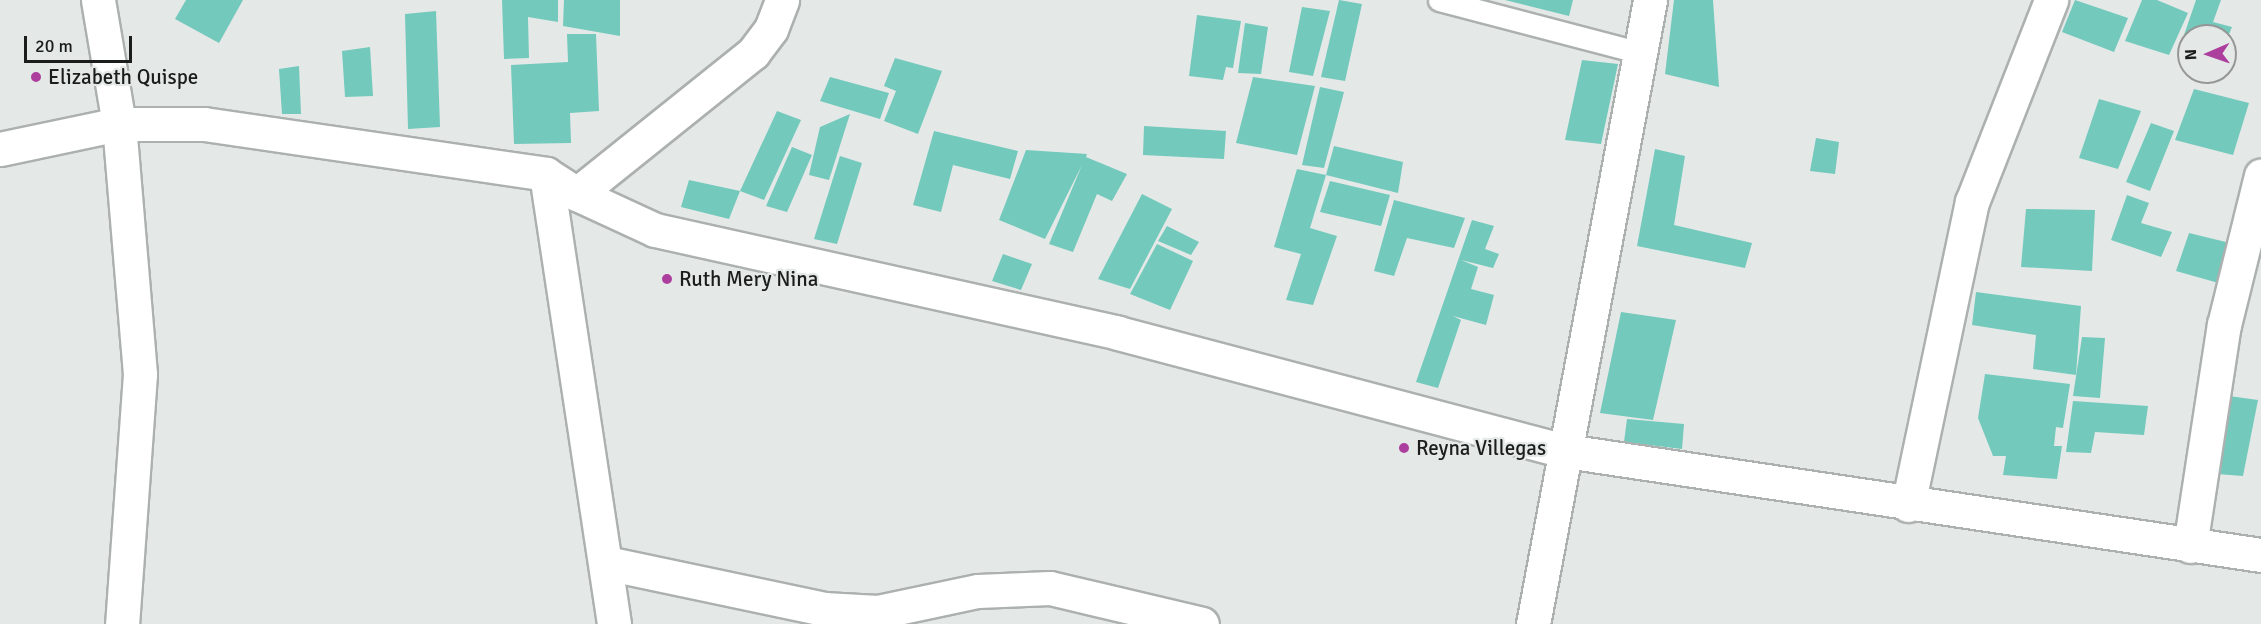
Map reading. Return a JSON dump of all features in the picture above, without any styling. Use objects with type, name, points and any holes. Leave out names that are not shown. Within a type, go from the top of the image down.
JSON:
[{"type":"street","points":[[98,0],[119,124],[140,374],[122,624]]},
{"type":"street","points":[[577,194],[753,54],[771,29],[782,0]]},
{"type":"street","points":[[1533,624],[1650,0]]},
{"type":"street","points":[[1908,505],[1972,202],[2051,0]]},
{"type":"street","points":[[0,149],[119,124],[204,124],[546,174],[577,194],[655,230],[1118,333],[1566,451],[1908,505],[2261,555]]},
{"type":"street","points":[[546,174],[614,624]]},
{"type":"street","points":[[2190,546],[2224,325],[2261,176]]},
{"type":"street","points":[[606,563],[824,609],[878,612],[978,591],[1050,588],[1202,624]]},
{"type":"lane","points":[[1439,0],[1641,53]]},
{"type":"building","points":[[186,0],[243,0],[219,43],[175,19]]},
{"type":"building","points":[[502,0],[558,0],[558,22],[528,17],[529,58],[504,59]]},
{"type":"building","points":[[564,0],[620,0],[620,36],[563,26]]},
{"type":"building","points":[[1339,0],[1362,4],[1345,81],[1321,77]]},
{"type":"building","points":[[1505,0],[1573,0],[1569,16]]},
{"type":"building","points":[[1674,0],[1713,0],[1719,87],[1665,74]]},
{"type":"building","points":[[2075,0],[2128,18],[2114,52],[2062,32]]},
{"type":"building","points":[[2142,0],[2157,0],[2188,13],[2183,24],[2177,24],[2177,37],[2169,55],[2125,41]]},
{"type":"building","points":[[2196,0],[2221,0],[2213,22],[2221,24],[2188,24]]},
{"type":"building","points":[[1302,7],[1330,11],[1313,76],[1289,72]]},
{"type":"building","points":[[436,11],[440,127],[408,129],[405,14]]},
{"type":"building","points":[[1197,15],[1241,21],[1233,68],[1226,67],[1223,80],[1189,76]]},
{"type":"building","points":[[1245,23],[1268,27],[1261,74],[1238,73]]},
{"type":"building","points":[[567,34],[596,34],[599,111],[570,113],[571,143],[514,144],[511,65],[568,62]]},
{"type":"building","points":[[370,47],[373,96],[345,97],[342,51]]},
{"type":"building","points":[[895,58],[942,71],[918,134],[884,121],[896,91],[884,86]]},
{"type":"building","points":[[1582,60],[1618,64],[1601,144],[1565,140]]},
{"type":"building","points":[[299,66],[301,114],[282,114],[279,69]]},
{"type":"building","points":[[830,77],[889,93],[880,119],[820,101]]},
{"type":"building","points":[[1253,77],[1315,86],[1297,155],[1236,143]]},
{"type":"building","points":[[1320,87],[1344,92],[1324,168],[1302,165]]},
{"type":"building","points":[[2194,89],[2249,103],[2233,155],[2175,140]]},
{"type":"building","points":[[2099,99],[2141,111],[2118,169],[2079,158]]},
{"type":"building","points":[[777,111],[801,120],[764,200],[740,191]]},
{"type":"building","points":[[850,114],[829,180],[809,175],[820,127]]},
{"type":"building","points":[[2151,123],[2174,131],[2150,191],[2126,182]]},
{"type":"building","points":[[1144,126],[1226,131],[1224,159],[1143,155]]},
{"type":"building","points":[[934,131],[1018,151],[1010,179],[953,165],[941,212],[913,205]]},
{"type":"building","points":[[1816,138],[1839,142],[1835,174],[1810,171]]},
{"type":"building","points":[[1334,146],[1403,162],[1398,193],[1326,175]]},
{"type":"building","points":[[792,147],[812,155],[787,212],[766,206]]},
{"type":"building","points":[[1655,149],[1685,156],[1674,225],[1752,243],[1745,268],[1637,246]]},
{"type":"building","points":[[1026,150],[1087,154],[1086,157],[1127,174],[1112,201],[1097,194],[1073,252],[1049,244],[1082,165],[1045,239],[999,220]]},
{"type":"building","points":[[840,156],[862,163],[837,244],[814,239]]},
{"type":"building","points":[[1297,169],[1326,175],[1310,228],[1337,236],[1313,305],[1286,300],[1301,254],[1274,247]]},
{"type":"building","points":[[689,180],[740,191],[729,219],[681,207]]},
{"type":"building","points":[[1330,181],[1390,195],[1381,226],[1320,212]]},
{"type":"building","points":[[1142,194],[1172,209],[1130,289],[1098,279]]},
{"type":"building","points":[[2127,195],[2149,203],[2141,223],[2172,232],[2161,257],[2111,240]]},
{"type":"building","points":[[1394,200],[1465,218],[1454,248],[1407,238],[1394,276],[1374,271]]},
{"type":"building","points":[[2026,209],[2095,210],[2092,271],[2021,267]]},
{"type":"building","points":[[1472,220],[1494,226],[1485,249],[1499,254],[1493,268],[1461,260],[1478,267],[1471,289],[1494,295],[1486,325],[1453,316],[1461,320],[1438,388],[1416,382]]},
{"type":"building","points":[[1167,226],[1199,242],[1191,255],[1158,241]]},
{"type":"building","points":[[2189,233],[2230,243],[2222,284],[2176,271]]},
{"type":"building","points":[[1157,244],[1193,261],[1170,310],[1130,294]]},
{"type":"building","points":[[1003,254],[1032,264],[1021,290],[992,281]]},
{"type":"building","points":[[1976,292],[2081,306],[2076,375],[2033,369],[2036,335],[1972,325]]},
{"type":"building","points":[[1621,312],[1676,320],[1653,420],[1600,413]]},
{"type":"building","points":[[2082,337],[2105,338],[2100,398],[2073,396]]},
{"type":"building","points":[[1985,374],[2070,384],[2063,428],[2056,427],[2054,446],[2062,446],[2057,479],[2003,475],[2006,456],[1993,456],[1978,418]]},
{"type":"building","points":[[2229,396],[2258,400],[2243,476],[2217,474]]},
{"type":"building","points":[[2073,401],[2148,406],[2144,435],[2095,432],[2091,453],[2066,452]]},
{"type":"building","points":[[1627,419],[1684,424],[1682,449],[1624,442]]},
{"type":"place","name":"Elizabeth Quispe","points":[[36,77]]},
{"type":"place","name":"Ruth Mery Nina","points":[[667,279]]},
{"type":"place","name":"Reyna Villegas","points":[[1404,448]]}]
